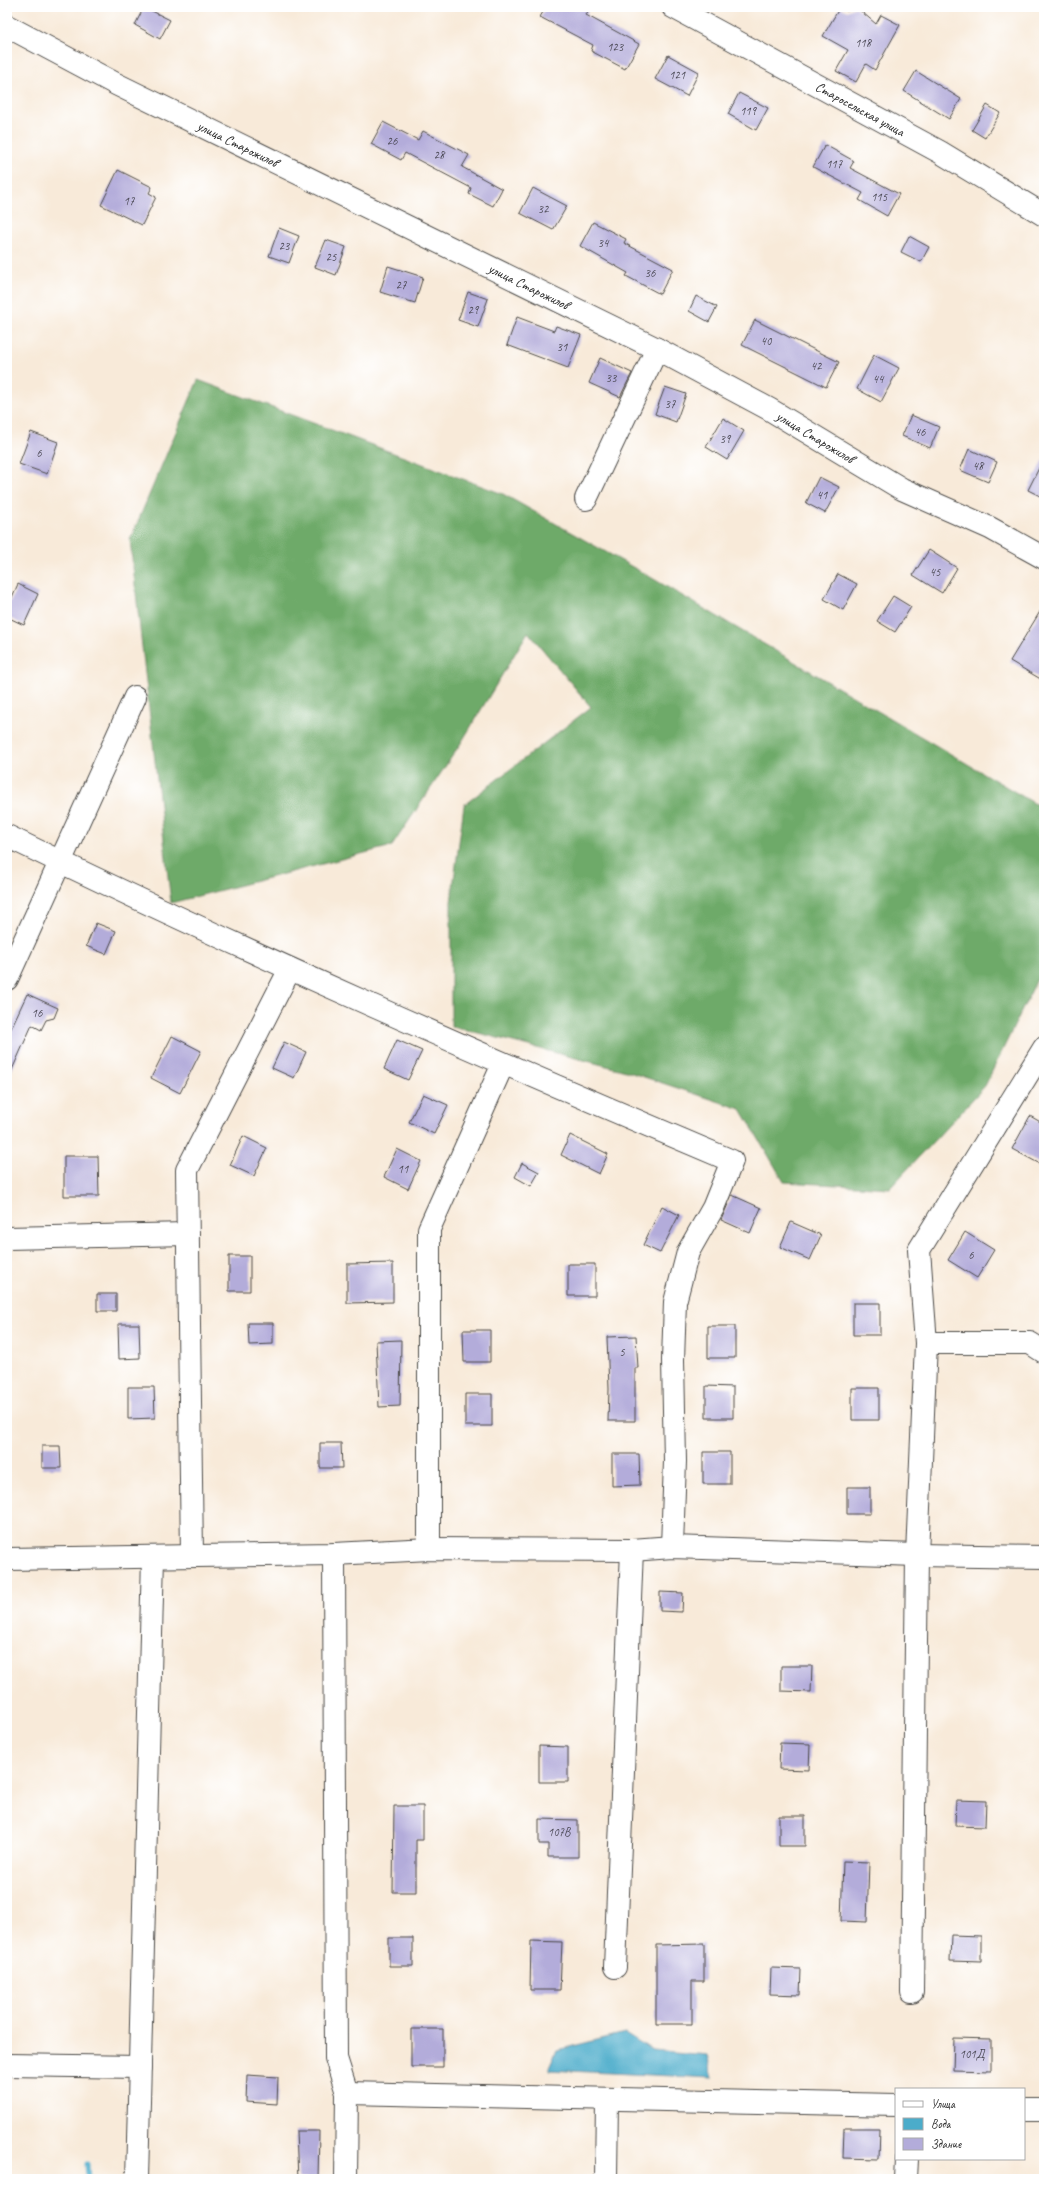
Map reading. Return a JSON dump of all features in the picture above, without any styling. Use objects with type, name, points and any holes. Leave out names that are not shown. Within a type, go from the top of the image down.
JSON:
[{"type":"street","name":"Старосельская улица","points":[[673,7],[940,152],[1044,215]]},
{"type":"street","name":"улица Старожилов","points":[[7,26],[123,87],[657,349],[769,409],[902,489],[990,528],[1044,558]]},
{"type":"street","points":[[586,498],[657,349]]},
{"type":"street","points":[[7,979],[135,697]]},
{"type":"street","points":[[7,836],[290,969],[502,1064],[732,1161],[713,1208],[688,1252],[675,1302],[673,1360],[674,1461],[672,1547]]},
{"type":"street","points":[[192,1556],[187,1170],[290,969]]},
{"type":"street","points":[[912,1992],[917,1555],[926,1343],[919,1250],[1044,1048]]},
{"type":"street","points":[[429,1549],[429,1229],[502,1064]]},
{"type":"street","points":[[7,1238],[188,1234]]},
{"type":"street","points":[[926,1343],[1030,1343],[1044,1352]]},
{"type":"street","points":[[7,1559],[334,1554],[429,1549],[632,1550],[672,1547],[917,1555],[1044,1557]]},
{"type":"street","points":[[615,1968],[632,1550]]},
{"type":"street","points":[[334,1554],[336,2058],[347,2093],[346,2179]]},
{"type":"street","points":[[137,2179],[154,1557]]},
{"type":"street","points":[[7,2065],[140,2067]]},
{"type":"street","points":[[347,2093],[895,2105]]},
{"type":"street","points":[[606,2179],[607,2099]]},
{"type":"street","points":[[1025,2110],[1044,2110]]},
{"type":"street","points":[[906,2179],[907,2160]]},
{"type":"green space","points":[[198,380],[503,494],[652,578],[1044,809],[1044,965],[985,1086],[890,1188],[784,1182],[741,1109],[626,1071],[451,1026],[451,902],[464,805],[591,707],[528,632],[461,743],[392,846],[171,903],[130,540]]},
{"type":"water","points":[[625,2033],[652,2050],[707,2055],[713,2078],[548,2070],[557,2050]]},
{"type":"building","points":[[144,7],[170,20],[160,39],[135,25]]},
{"type":"building","points":[[546,7],[590,7],[586,15],[639,44],[625,69],[591,51],[593,45],[540,17]]},
{"type":"building","points":[[840,7],[847,11],[856,7],[876,24],[881,15],[900,25],[875,70],[866,64],[856,82],[836,71],[848,50],[823,36]]},
{"type":"building","points":[[668,55],[699,72],[687,96],[655,79]]},
{"type":"building","points":[[916,71],[961,99],[949,119],[904,91]]},
{"type":"building","points":[[739,93],[768,108],[756,130],[728,114]]},
{"type":"building","points":[[987,105],[1000,113],[985,138],[972,130]]},
{"type":"building","points":[[383,122],[418,140],[423,131],[469,155],[462,167],[502,189],[493,206],[469,194],[471,188],[405,153],[401,160],[371,144]]},
{"type":"building","points":[[825,145],[854,161],[850,168],[899,194],[887,216],[859,200],[863,193],[813,167]]},
{"type":"building","points":[[118,170],[152,187],[149,193],[156,197],[142,225],[101,205]]},
{"type":"building","points":[[533,188],[567,206],[553,230],[520,213]]},
{"type":"building","points":[[593,222],[626,239],[624,243],[673,269],[660,294],[626,276],[628,273],[580,246]]},
{"type":"building","points":[[279,228],[299,236],[289,263],[269,256]]},
{"type":"building","points":[[909,236],[929,247],[921,262],[901,252]]},
{"type":"building","points":[[326,240],[346,247],[336,275],[315,267]]},
{"type":"building","points":[[388,266],[423,277],[415,303],[380,292]]},
{"type":"building","points":[[468,292],[488,299],[478,327],[458,320]]},
{"type":"building","points":[[696,296],[717,307],[709,322],[689,311]]},
{"type":"building","points":[[517,317],[554,331],[556,326],[581,335],[568,368],[507,345]]},
{"type":"building","points":[[755,320],[839,362],[826,387],[742,345]]},
{"type":"building","points":[[874,355],[899,368],[881,402],[857,389]]},
{"type":"building","points":[[600,358],[632,373],[620,397],[589,383]]},
{"type":"building","points":[[665,387],[686,394],[676,422],[655,414]]},
{"type":"building","points":[[911,415],[939,427],[930,448],[902,436]]},
{"type":"building","points":[[723,418],[744,431],[727,460],[706,447]]},
{"type":"building","points":[[31,432],[58,442],[47,474],[19,464]]},
{"type":"building","points":[[969,449],[997,462],[988,482],[960,470]]},
{"type":"building","points":[[1044,458],[1044,498],[1028,490]]},
{"type":"building","points":[[819,477],[839,487],[825,513],[806,503]]},
{"type":"building","points":[[929,550],[957,568],[942,593],[913,575]]},
{"type":"building","points":[[838,574],[857,584],[843,610],[824,599]]},
{"type":"building","points":[[18,584],[38,594],[24,625],[7,617],[7,608]]},
{"type":"building","points":[[893,596],[911,607],[895,632],[877,621]]},
{"type":"building","points":[[1044,605],[1044,681],[1010,661]]},
{"type":"building","points":[[96,923],[116,931],[106,954],[86,946]]},
{"type":"building","points":[[27,994],[58,1008],[54,1018],[46,1020],[41,1030],[32,1025],[7,1081],[7,1037]]},
{"type":"building","points":[[172,1036],[201,1051],[180,1093],[151,1078]]},
{"type":"building","points":[[397,1040],[422,1051],[408,1080],[384,1069]]},
{"type":"building","points":[[284,1042],[306,1052],[294,1078],[272,1068]]},
{"type":"building","points":[[423,1094],[448,1105],[434,1134],[409,1122]]},
{"type":"building","points":[[1030,1116],[1044,1124],[1044,1166],[1012,1149]]},
{"type":"building","points":[[570,1135],[608,1154],[599,1174],[561,1155]]},
{"type":"building","points":[[243,1136],[267,1148],[254,1176],[230,1165]]},
{"type":"building","points":[[397,1149],[421,1161],[408,1189],[384,1177]]},
{"type":"building","points":[[64,1156],[98,1156],[99,1196],[64,1196]]},
{"type":"building","points":[[522,1163],[539,1172],[531,1186],[515,1177]]},
{"type":"building","points":[[732,1195],[761,1208],[750,1233],[721,1220]]},
{"type":"building","points":[[662,1206],[679,1215],[660,1253],[643,1245]]},
{"type":"building","points":[[791,1222],[821,1235],[810,1260],[780,1247]]},
{"type":"building","points":[[965,1232],[994,1250],[977,1278],[948,1260]]},
{"type":"building","points":[[229,1256],[250,1256],[250,1291],[229,1291]]},
{"type":"building","points":[[393,1263],[393,1302],[347,1303],[347,1264]]},
{"type":"building","points":[[568,1264],[595,1264],[595,1296],[568,1296]]},
{"type":"building","points":[[97,1294],[116,1294],[116,1311],[97,1311]]},
{"type":"building","points":[[853,1303],[880,1303],[880,1335],[853,1335]]},
{"type":"building","points":[[248,1323],[273,1323],[273,1344],[249,1345]]},
{"type":"building","points":[[118,1324],[139,1324],[140,1358],[119,1359]]},
{"type":"building","points":[[708,1326],[735,1326],[735,1358],[708,1358]]},
{"type":"building","points":[[463,1330],[490,1330],[490,1362],[464,1362]]},
{"type":"building","points":[[636,1336],[638,1368],[635,1368],[635,1421],[608,1421],[609,1389],[607,1337]]},
{"type":"building","points":[[401,1340],[400,1406],[379,1407],[376,1341]]},
{"type":"building","points":[[706,1386],[733,1387],[733,1418],[706,1418]]},
{"type":"building","points":[[128,1387],[154,1387],[155,1418],[128,1419]]},
{"type":"building","points":[[852,1388],[879,1388],[879,1420],[852,1420]]},
{"type":"building","points":[[465,1394],[492,1394],[492,1426],[465,1426]]},
{"type":"building","points":[[320,1443],[341,1443],[342,1468],[320,1468]]},
{"type":"building","points":[[42,1446],[60,1446],[61,1468],[42,1468]]},
{"type":"building","points":[[703,1452],[730,1452],[730,1484],[703,1484]]},
{"type":"building","points":[[612,1454],[639,1454],[640,1485],[612,1486]]},
{"type":"building","points":[[847,1487],[870,1487],[870,1514],[847,1514]]},
{"type":"building","points":[[660,1592],[683,1593],[682,1612],[660,1611]]},
{"type":"building","points":[[781,1666],[812,1666],[811,1692],[781,1691]]},
{"type":"building","points":[[780,1743],[810,1744],[809,1770],[779,1769]]},
{"type":"building","points":[[539,1746],[568,1747],[568,1782],[539,1782]]},
{"type":"building","points":[[956,1800],[986,1801],[985,1827],[955,1826]]},
{"type":"building","points":[[394,1806],[423,1806],[423,1840],[416,1840],[416,1892],[393,1892]]},
{"type":"building","points":[[779,1816],[805,1816],[805,1846],[779,1846]]},
{"type":"building","points":[[539,1819],[578,1820],[578,1857],[548,1857],[548,1844],[539,1844]]},
{"type":"building","points":[[843,1861],[869,1862],[867,1922],[841,1921]]},
{"type":"building","points":[[951,1935],[981,1936],[981,1962],[950,1961]]},
{"type":"building","points":[[389,1938],[413,1938],[413,1966],[389,1966]]},
{"type":"building","points":[[531,1941],[562,1942],[560,1990],[530,1990]]},
{"type":"building","points":[[704,1944],[704,1981],[692,1981],[692,2024],[656,2024],[656,1945]]},
{"type":"building","points":[[771,1968],[801,1969],[800,1995],[770,1994]]},
{"type":"building","points":[[411,2029],[443,2029],[443,2067],[411,2067]]},
{"type":"building","points":[[954,2038],[991,2039],[991,2071],[953,2070]]},
{"type":"building","points":[[247,2075],[278,2077],[277,2104],[246,2102]]},
{"type":"building","points":[[844,2128],[879,2128],[878,2159],[843,2158]]},
{"type":"building","points":[[296,2131],[319,2131],[318,2179],[298,2179]]},
{"type":"waterway","points":[[87,2164],[88,2179]]}]
